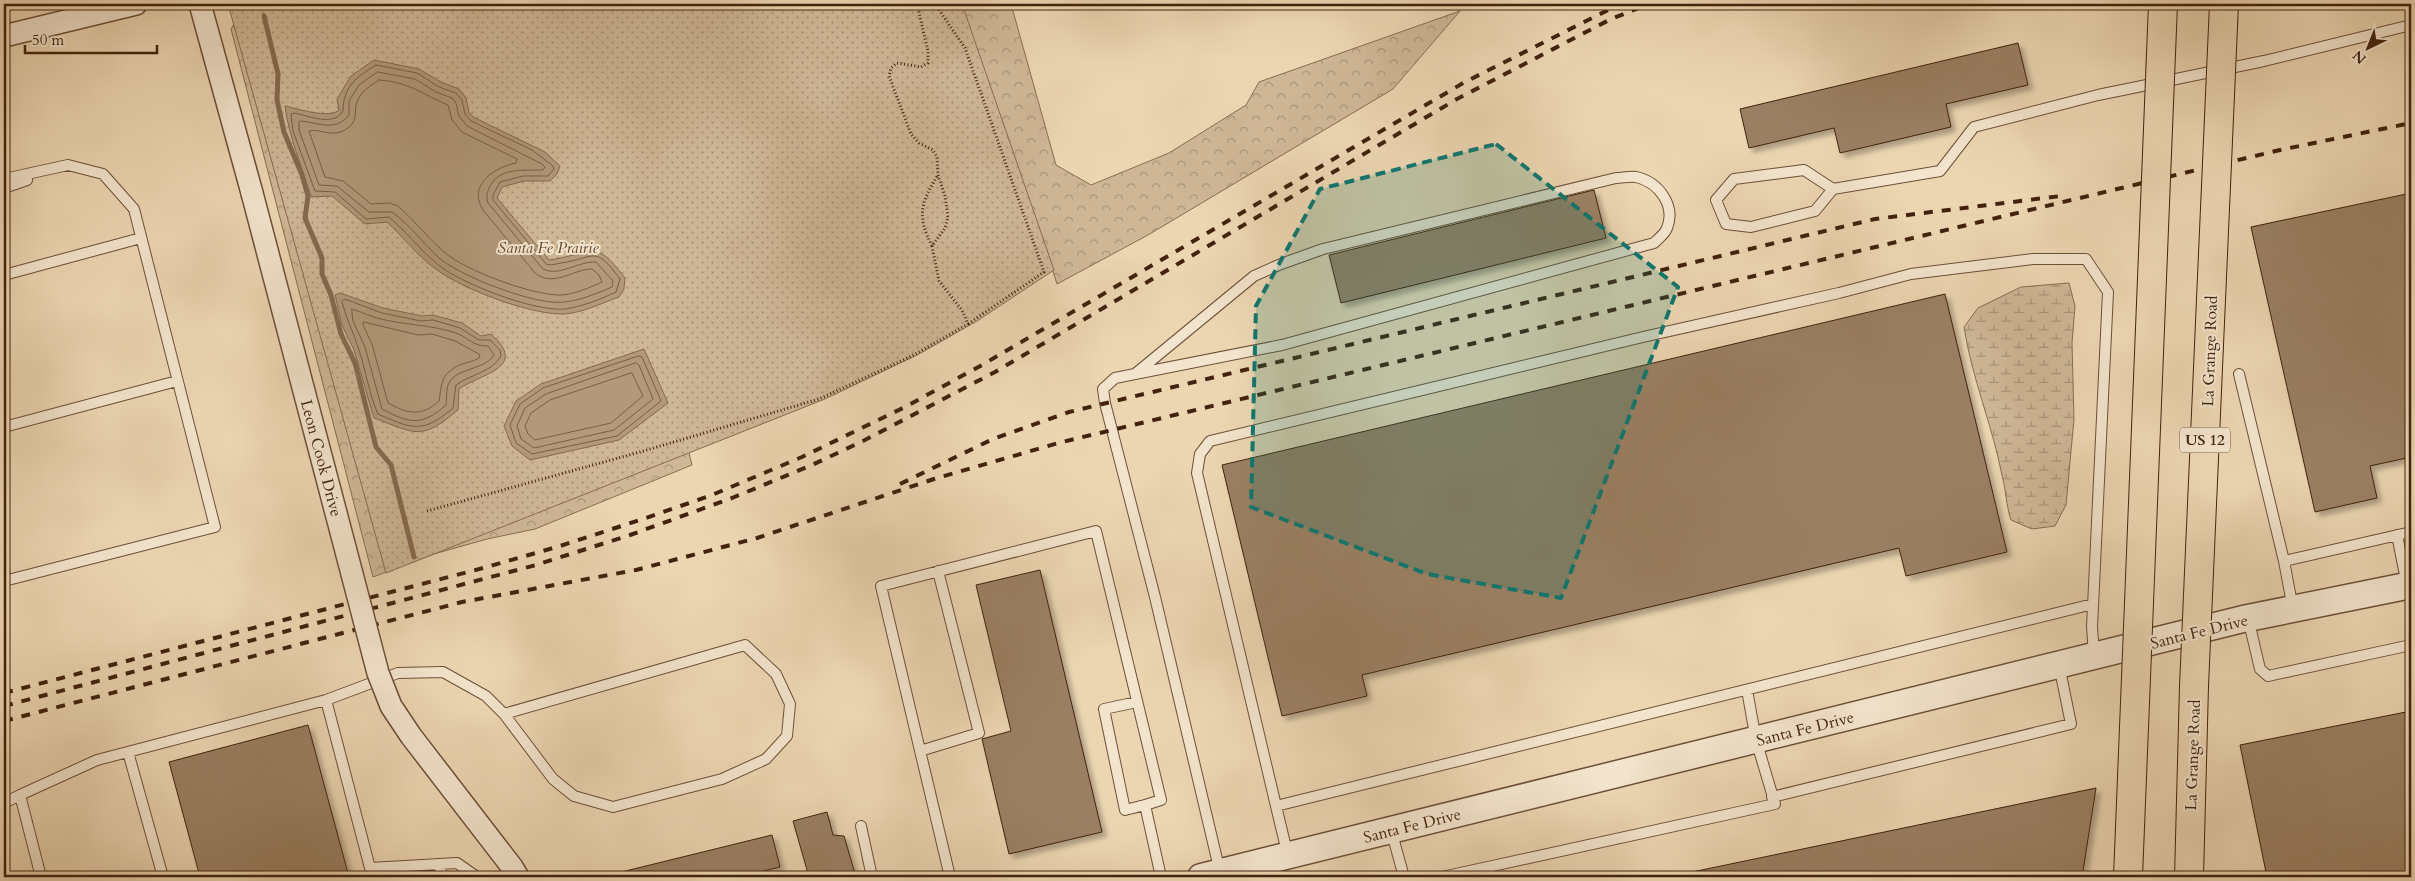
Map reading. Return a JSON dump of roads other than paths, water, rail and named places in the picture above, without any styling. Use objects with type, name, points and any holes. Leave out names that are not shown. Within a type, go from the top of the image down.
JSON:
[{"type":"highway","points":[[2128,877],[2163,4]]},
{"type":"highway","name":"La Grange Road","points":[[2189,877],[2195,676],[2224,4]]},
{"type":"street","points":[[4,36],[136,4]]},
{"type":"street","name":"Leon Cook Drive","points":[[200,4],[252,193],[378,673],[391,706],[411,736],[512,866],[518,877]]},
{"type":"street","name":"Santa Fe Drive","points":[[1211,875],[2248,618],[2409,585]]},
{"type":"lane","points":[[1833,188],[1815,211],[1751,227],[1726,224],[1716,200],[1734,179],[1804,170],[1833,188],[1940,171],[1974,127],[2098,95],[2264,61],[2411,25]]},
{"type":"lane","points":[[4,188],[68,165],[103,174],[134,209],[215,527],[4,581]]},
{"type":"lane","points":[[4,179],[56,169]]},
{"type":"lane","points":[[1135,374],[1254,276],[1323,249],[1616,178],[1636,177],[1654,185],[1662,194],[1671,211],[1667,230],[1654,243],[1282,345],[1115,378],[1103,389],[1152,588],[1211,875]]},
{"type":"lane","points":[[4,275],[141,238]]},
{"type":"lane","points":[[1288,856],[1197,473],[1200,454],[1210,441],[1643,337],[1839,293],[1911,274],[2033,259],[2086,259],[2108,292],[2093,604],[2094,656]]},
{"type":"lane","points":[[2239,374],[2284,561],[2293,609]]},
{"type":"lane","points":[[4,427],[177,381]]},
{"type":"lane","points":[[950,877],[881,586],[1096,531],[1138,702],[1161,800],[1125,810],[1104,709],[1138,702]]},
{"type":"lane","points":[[2284,561],[2411,532]]},
{"type":"lane","points":[[2397,535],[2409,585]]},
{"type":"lane","points":[[920,751],[979,733],[938,571]]},
{"type":"lane","points":[[1276,806],[2093,604]]},
{"type":"lane","points":[[2248,618],[2260,669],[2268,676],[2411,645]]},
{"type":"lane","points":[[4,803],[97,760],[326,700],[398,672],[443,672],[486,696],[504,714],[553,779],[574,796],[613,807],[722,779],[766,759],[787,736],[790,704],[776,674],[745,645],[504,714]]},
{"type":"lane","points":[[1772,797],[2072,724],[2059,665]]},
{"type":"lane","points":[[1442,877],[1774,804],[1756,740],[1747,690]]},
{"type":"lane","points":[[326,700],[370,868],[456,863],[478,877]]},
{"type":"lane","points":[[128,752],[163,877]]},
{"type":"lane","points":[[20,795],[41,877]]},
{"type":"lane","points":[[1145,806],[1161,877]]},
{"type":"lane","points":[[861,826],[872,877]]},
{"type":"lane","points":[[1391,830],[1404,877]]},
{"type":"lane","points":[[439,864],[442,877]]},
{"type":"water","points":[[374,60],[419,69],[441,82],[459,89],[466,98],[469,112],[473,117],[545,152],[560,166],[557,174],[550,181],[524,181],[502,187],[497,198],[549,260],[591,251],[598,252],[606,257],[625,278],[624,289],[619,297],[585,310],[564,314],[533,310],[514,305],[477,291],[445,275],[433,267],[387,222],[365,224],[332,196],[311,197],[293,141],[285,106],[321,113],[335,113],[339,110],[337,99],[351,76]]},
{"type":"water","points":[[340,293],[383,308],[422,316],[433,315],[462,323],[481,336],[491,334],[501,345],[505,355],[504,362],[489,374],[459,389],[458,410],[435,427],[418,432],[410,431],[374,418],[354,350],[342,325],[335,295]]},
{"type":"water","points":[[644,349],[668,403],[619,440],[530,460],[512,446],[504,426],[516,401],[541,384]]},
{"type":"waterway","points":[[264,16],[278,74],[277,100],[284,132],[302,175],[308,196],[305,218],[322,258],[322,274],[331,295],[341,334],[355,363],[376,447],[391,465],[414,557]]},
{"type":"railway","points":[[4,693],[487,567],[560,546],[712,495],[802,457],[905,407],[982,365],[1465,82],[1620,4]]},
{"type":"railway","points":[[4,706],[536,565],[630,535],[732,498],[812,465],[863,441],[995,372],[1457,99],[1611,19],[1649,4]]},
{"type":"railway","points":[[4,721],[462,602],[636,570],[757,538],[934,479],[1062,442],[2280,150],[2411,123]]},
{"type":"railway","points":[[900,484],[993,439],[1069,412],[1875,219],[2061,196]]},
{"type":"park label","name":"Santa Fe Prairie","points":[[548,247]]}]
